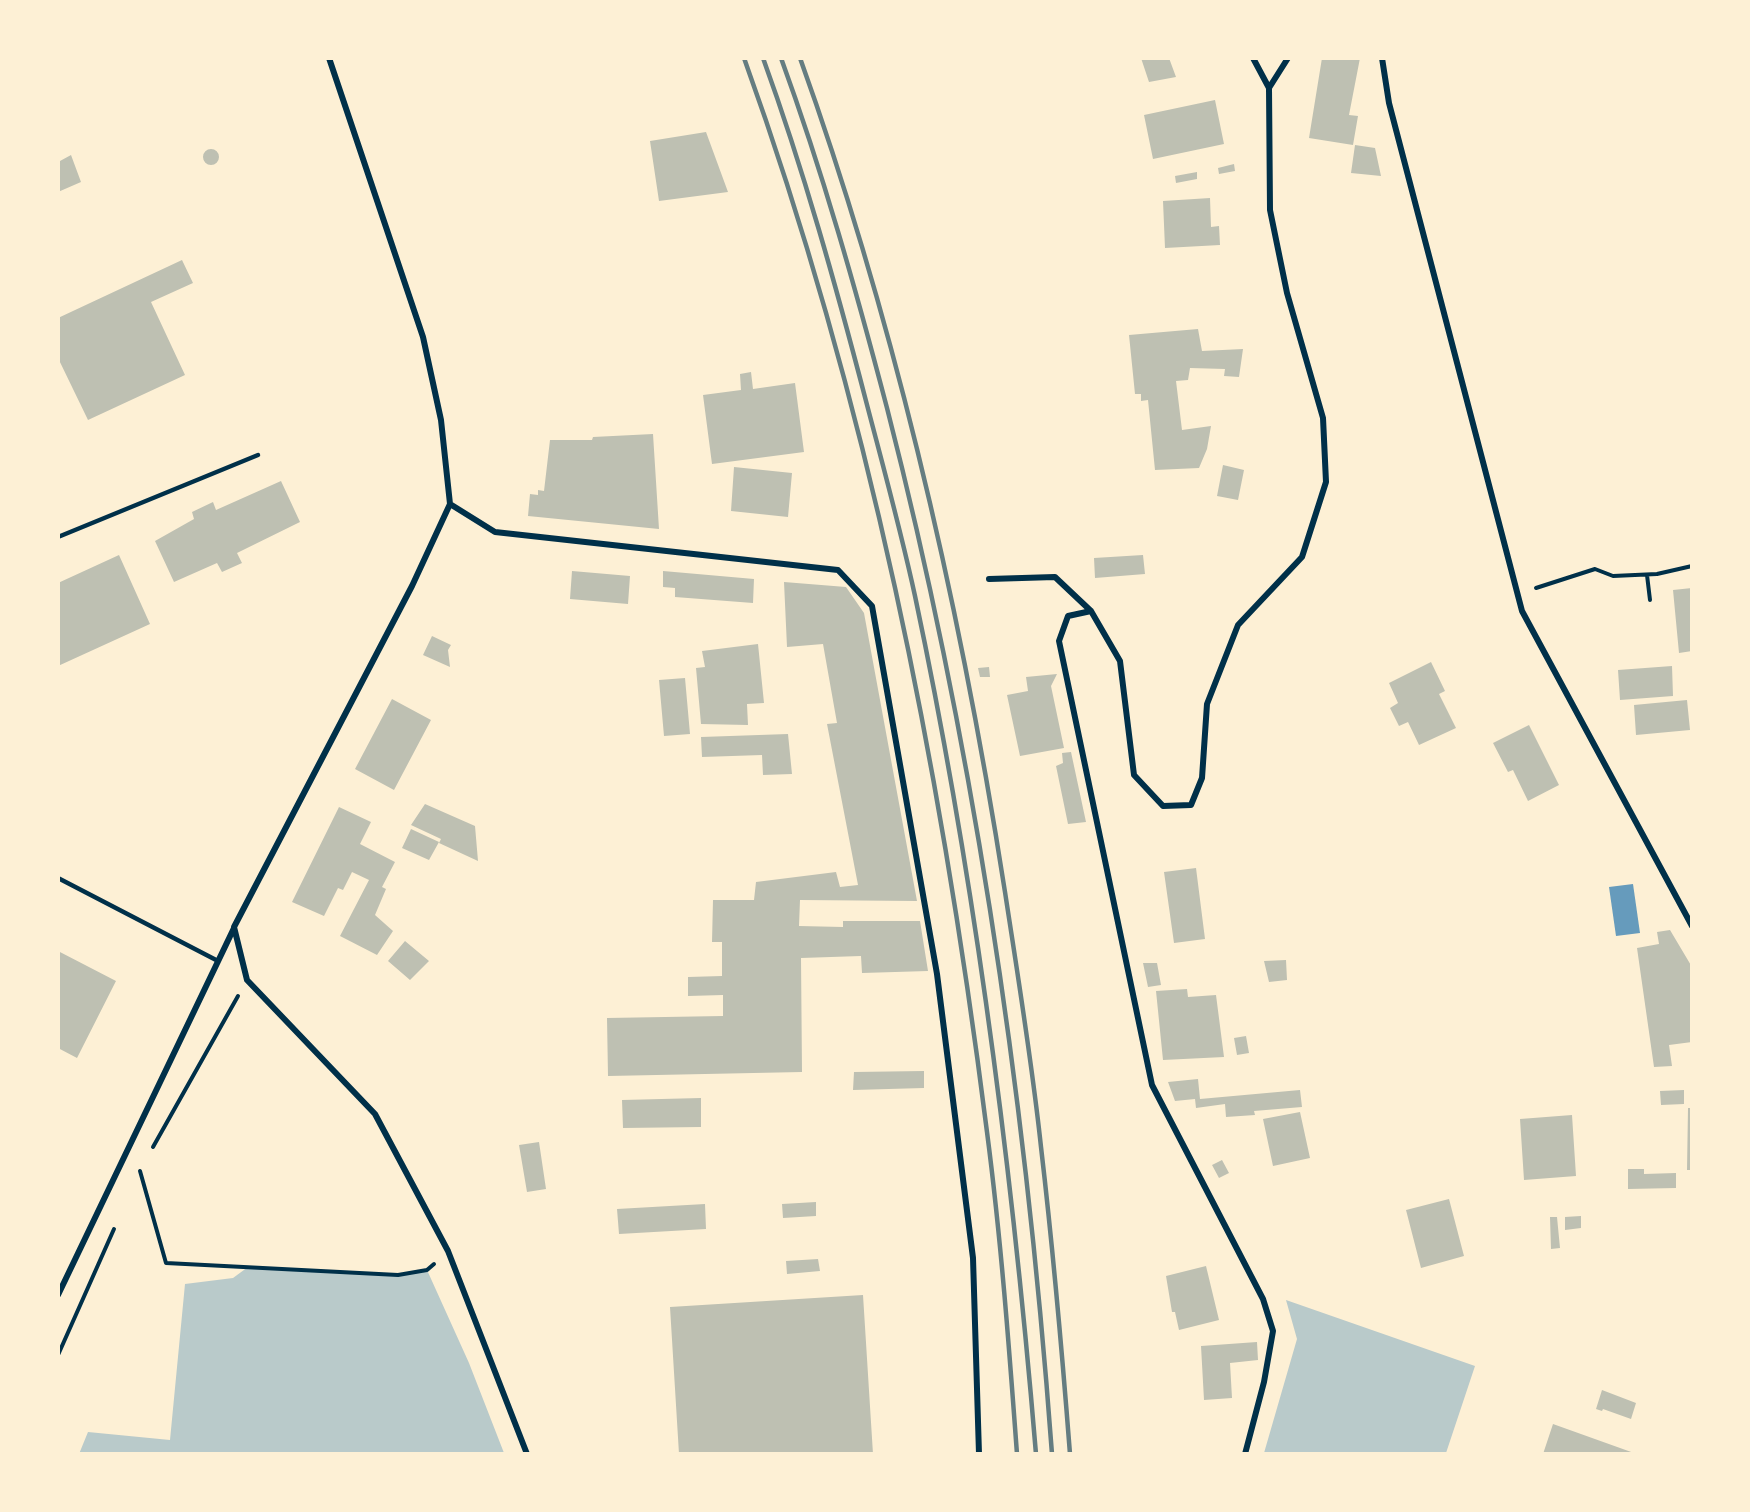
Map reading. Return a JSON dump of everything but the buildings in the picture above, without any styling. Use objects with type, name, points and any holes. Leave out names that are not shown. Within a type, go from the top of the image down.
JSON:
[{"type":"street","points":[[58,1295],[234,927],[412,586],[450,504],[441,420],[423,337],[329,58]]},
{"type":"street","points":[[989,579],[1055,577],[1091,611],[1120,662],[1134,775],[1163,806],[1191,805],[1202,778],[1207,704],[1238,625],[1302,556],[1326,482],[1323,418],[1287,293],[1270,210],[1269,88],[1253,58]]},
{"type":"street","points":[[1269,88],[1288,58]]},
{"type":"street","points":[[1382,58],[1389,103],[1522,611],[1692,926]]},
{"type":"street","points":[[450,504],[495,532],[838,570],[872,606],[937,974],[973,1258],[979,1454]]},
{"type":"street","points":[[1091,611],[1068,616],[1059,641],[1152,1085],[1263,1299],[1273,1331],[1264,1382],[1245,1454]]},
{"type":"street","points":[[234,927],[247,980],[375,1114],[448,1251],[527,1454]]},
{"type":"lane","points":[[58,537],[258,455]]},
{"type":"lane","points":[[58,878],[218,961]]},
{"type":"path","points":[[1517,594],[1595,569],[1613,576],[1647,575],[1692,566]]},
{"type":"path","points":[[1647,575],[1650,600]]},
{"type":"path","points":[[151,1151],[247,980]]},
{"type":"path","points":[[135,1182],[146,1161]]},
{"type":"path","points":[[122,1162],[140,1171],[165,1263],[398,1275],[427,1270],[448,1251]]},
{"type":"path","points":[[58,1354],[116,1225]]},
{"type":"shaded area","points":[[248,1267],[398,1275],[427,1270],[469,1363],[504,1453],[79,1454],[88,1432],[170,1440],[185,1284],[233,1278]]},
{"type":"shaded area","points":[[1286,1300],[1475,1366],[1446,1453],[1264,1453],[1297,1339]]},
{"type":"water","points":[[1633,884],[1640,933],[1616,936],[1609,887]]},
{"type":"railway","points":[[744,58],[788,189],[828,321],[864,454],[923,723],[947,859],[987,1132],[1001,1252],[1017,1454]]},
{"type":"railway","points":[[763,58],[806,186],[855,358],[904,547],[936,702],[956,809],[989,1023],[1015,1238],[1036,1454]]},
{"type":"railway","points":[[781,58],[825,188],[887,408],[946,666],[971,796],[1012,1058],[1028,1190],[1052,1454]]},
{"type":"railway","points":[[800,58],[835,160],[896,366],[922,470],[968,681],[988,786],[1033,1083],[1053,1262],[1070,1454]]}]
